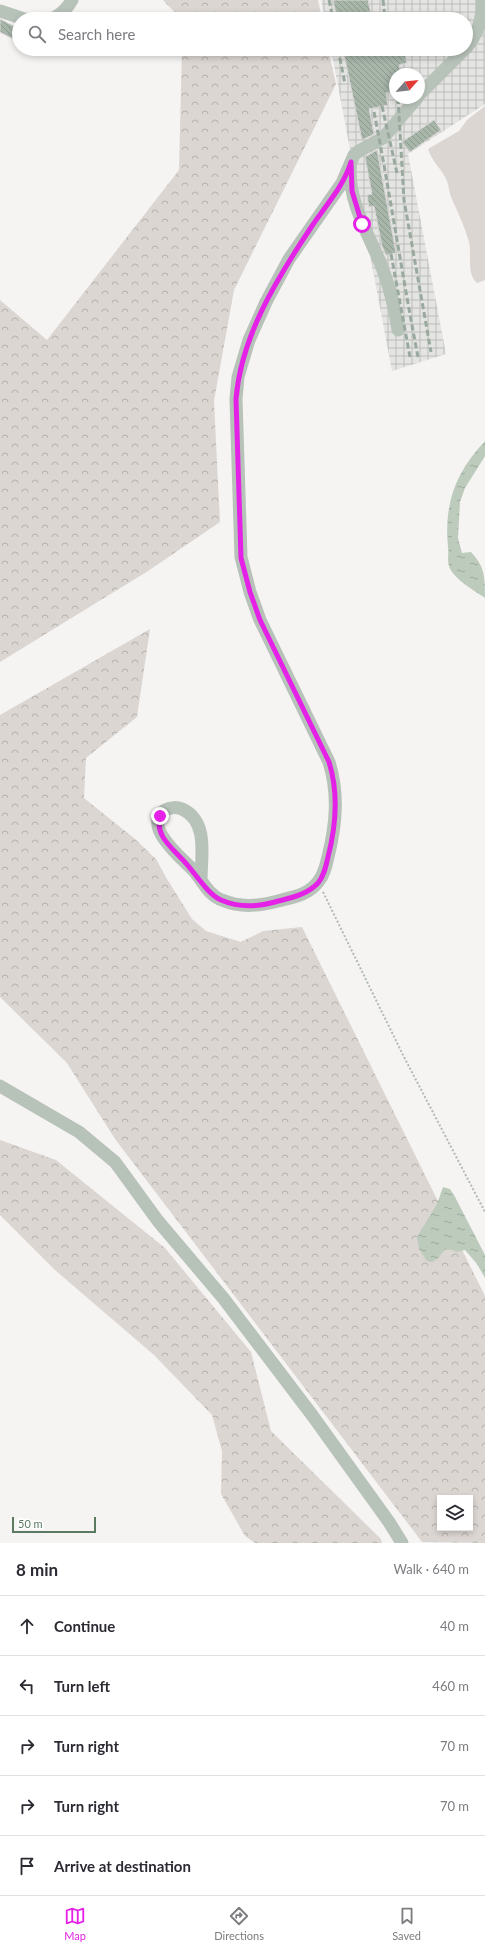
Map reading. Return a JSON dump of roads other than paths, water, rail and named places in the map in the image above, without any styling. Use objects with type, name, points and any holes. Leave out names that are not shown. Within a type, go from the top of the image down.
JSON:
[{"type":"lane","points":[[63,12],[68,8],[72,0]]},
{"type":"lane","points":[[473,38],[477,32],[482,16],[482,0]]},
{"type":"lane","points":[[0,11],[12,15]]},
{"type":"lane","points":[[425,89],[459,56]]},
{"type":"lane","points":[[200,880],[202,839],[200,827],[187,812],[173,807],[165,810],[160,816],[158,823],[162,835],[211,894],[221,900],[256,907],[305,893],[318,882],[324,873],[333,837],[336,799],[334,777],[329,762],[260,620],[248,585],[241,558],[236,399],[240,369],[249,340],[266,302],[289,259],[346,178],[351,162],[359,150],[383,138],[412,104]]},
{"type":"lane","points":[[351,162],[351,181],[355,200],[362,224],[386,278],[393,301],[398,330]]},
{"type":"lane","points":[[0,1086],[78,1132],[115,1162],[158,1221],[224,1299],[312,1415],[389,1522],[402,1543]]},
{"type":"water","points":[[485,441],[485,456],[465,488],[460,502],[458,538],[462,553],[471,552],[476,557],[482,568],[485,598],[464,584],[451,571],[448,561],[447,531],[450,503],[459,477],[466,465]]},
{"type":"water","points":[[443,1187],[450,1189],[454,1195],[485,1255],[485,1278],[477,1264],[465,1250],[457,1252],[447,1249],[432,1262],[427,1261],[419,1249],[417,1237],[437,1204]]},
{"type":"railway","points":[[329,0],[332,12]]},
{"type":"railway","points":[[383,0],[384,12]]},
{"type":"railway","points":[[339,56],[345,84]]},
{"type":"railway","points":[[398,104],[404,200],[431,352]]},
{"type":"railway","points":[[382,106],[397,173]]},
{"type":"railway","points":[[374,112],[418,357]]},
{"type":"railway","points":[[391,254],[410,357]]}]
